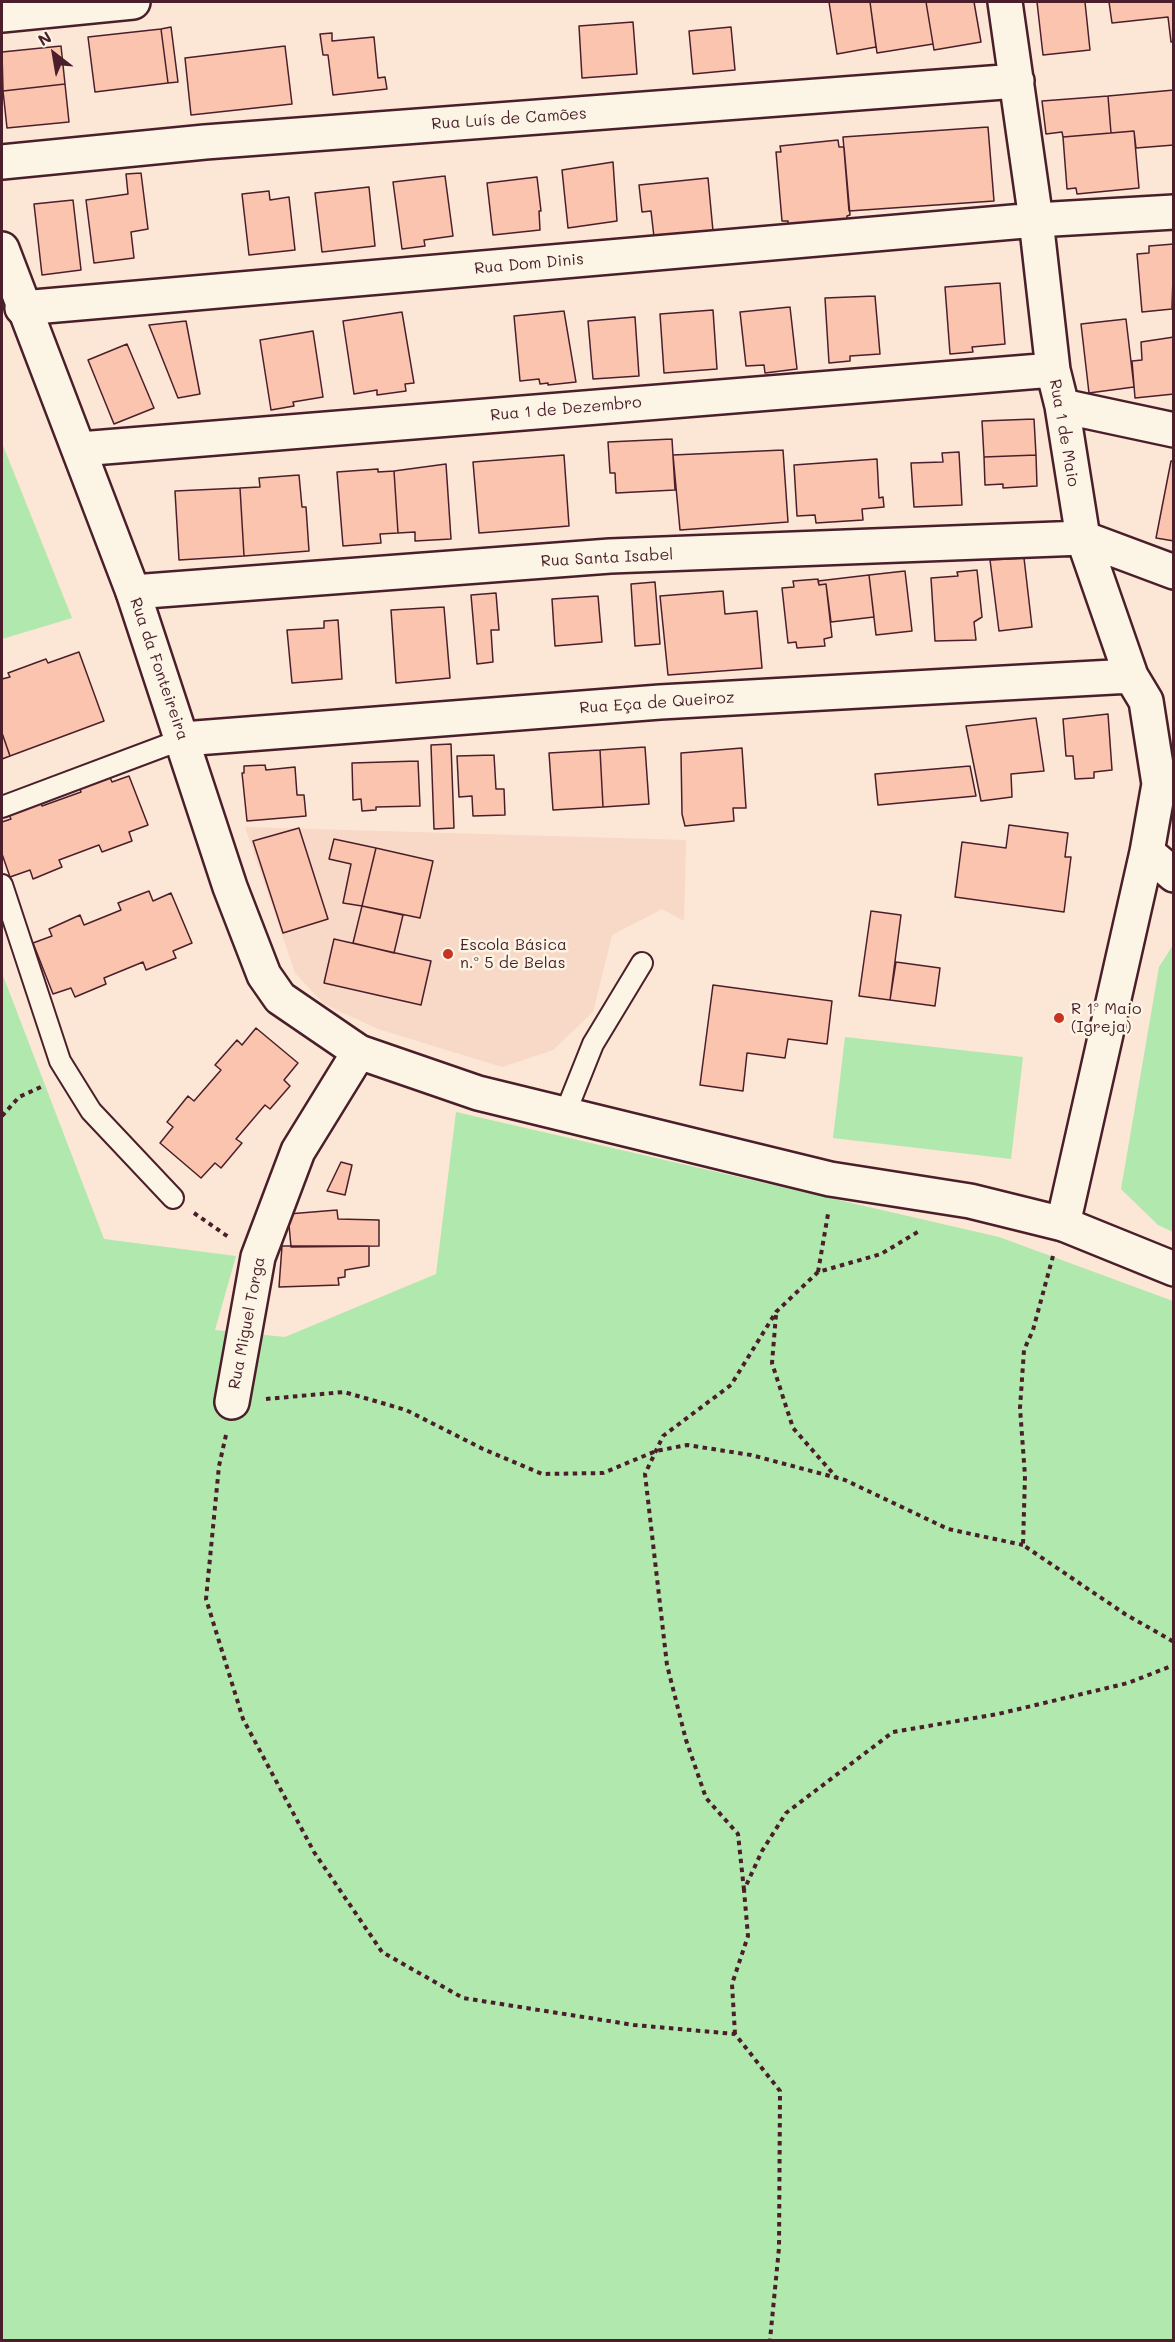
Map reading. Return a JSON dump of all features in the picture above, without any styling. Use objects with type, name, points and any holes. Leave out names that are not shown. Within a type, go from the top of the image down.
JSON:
[{"type":"street","points":[[2,15],[133,2]]},
{"type":"street","name":"Rua 1 de Maio","points":[[1005,2],[1036,220],[1053,370],[1062,406],[1083,538],[1150,696],[1158,784],[1148,852],[1063,1224]]},
{"type":"street","name":"Rua Luís de Camões","points":[[2,162],[205,142],[1017,81]]},
{"type":"street","name":"Rua Dom Dinis","points":[[22,308],[1036,220],[1173,212]]},
{"type":"street","name":"Rua da Fonteireira","points":[[2,249],[22,308],[80,449],[133,592],[230,888],[264,975],[280,998],[359,1052],[478,1093],[830,1179],[970,1200],[1063,1224],[1173,1269]]},
{"type":"street","name":"Rua 1 de Dezembro","points":[[80,449],[1053,370]]},
{"type":"street","points":[[1062,406],[1173,430]]},
{"type":"street","points":[[1083,538],[1173,572]]},
{"type":"street","name":"Rua Santa Isabel","points":[[133,592],[610,556],[1083,538]]},
{"type":"street","name":"Rua Eça de Queiroz","points":[[183,739],[660,702],[1150,696]]},
{"type":"street","points":[[1148,852],[1173,875]]},
{"type":"street","name":"Rua Miguel Torga","points":[[232,1402],[258,1257],[298,1151],[359,1052]]},
{"type":"lane","points":[[2,807],[183,739]]},
{"type":"lane","points":[[2,885],[60,1061],[91,1111],[173,1198]]},
{"type":"lane","points":[[565,1114],[592,1044],[642,963]]},
{"type":"path","points":[[2,1116],[19,1097],[69,1076]]},
{"type":"path","points":[[818,1272],[827,1224],[830,1179]]},
{"type":"path","points":[[173,1198],[258,1257]]},
{"type":"path","points":[[770,2340],[779,2248],[780,2091],[735,2034],[732,1984],[748,1936],[738,1834],[706,1798],[686,1740],[667,1665],[645,1474],[663,1436],[731,1385],[776,1312],[818,1272],[880,1254],[970,1200]]},
{"type":"path","points":[[1023,1545],[1025,1476],[1020,1408],[1024,1350],[1033,1330],[1044,1283],[1063,1224]]},
{"type":"path","points":[[776,1312],[772,1363],[793,1428],[836,1478]]},
{"type":"path","points":[[735,2034],[634,2025],[463,1998],[382,1952],[314,1852],[243,1719],[206,1599],[219,1466],[232,1402],[344,1392],[406,1410],[483,1449],[542,1474],[603,1473],[656,1451],[687,1445],[741,1453],[836,1478],[948,1529],[1023,1545],[1125,1614],[1173,1642]]},
{"type":"path","points":[[744,1890],[762,1851],[786,1813],[893,1732],[998,1713],[1128,1683],[1173,1665]]},
{"type":"shaded area","name":"Escola Básica n.º 5 de Belas","points":[[245,827],[686,840],[684,921],[662,909],[612,935],[593,1012],[553,1050],[502,1067],[378,1029],[324,1004],[295,973]]},
{"type":"green space","points":[[2,443],[72,618],[2,639]]},
{"type":"green space","points":[[1173,945],[1173,1232],[1158,1225],[1121,1189],[1159,967]]},
{"type":"green space","points":[[2,973],[104,1239],[236,1256],[215,1330],[285,1337],[436,1274],[456,1112],[999,1237],[1173,1301],[1173,2340],[2,2340]]},
{"type":"green space","points":[[845,1037],[1023,1057],[1011,1159],[833,1138]]},
{"type":"building","points":[[829,2],[870,2],[876,47],[837,54]]},
{"type":"building","points":[[870,2],[926,2],[933,44],[877,53]]},
{"type":"building","points":[[926,2],[974,2],[981,42],[934,50]]},
{"type":"building","points":[[1037,2],[1085,2],[1090,50],[1043,55]]},
{"type":"building","points":[[1109,2],[1174,2],[1174,41],[1171,42],[1168,17],[1112,23]]},
{"type":"building","points":[[633,22],[637,74],[582,78],[579,26]]},
{"type":"building","points":[[171,27],[178,82],[168,83],[161,29]]},
{"type":"building","points":[[731,27],[735,70],[693,74],[689,31]]},
{"type":"building","points":[[161,29],[168,83],[95,92],[88,37]]},
{"type":"building","points":[[332,33],[332,41],[374,37],[378,78],[385,77],[387,89],[333,95],[328,55],[323,55],[320,34]]},
{"type":"building","points":[[61,46],[65,84],[3,91],[2,52]]},
{"type":"building","points":[[285,46],[292,104],[191,115],[185,58]]},
{"type":"building","points":[[65,84],[69,122],[7,128],[3,91]]},
{"type":"building","points":[[1174,90],[1174,145],[1136,148],[1134,131],[1111,133],[1108,96]]},
{"type":"building","points":[[1108,96],[1111,133],[1063,137],[1062,132],[1046,134],[1042,101]]},
{"type":"building","points":[[988,127],[994,201],[849,211],[843,137]]},
{"type":"building","points":[[1134,131],[1139,188],[1077,194],[1076,188],[1067,189],[1063,137]]},
{"type":"building","points":[[838,140],[839,147],[844,147],[850,215],[847,216],[847,220],[788,225],[788,221],[782,221],[776,152],[781,152],[780,146]]},
{"type":"building","points":[[613,162],[617,221],[568,228],[562,170]]},
{"type":"building","points":[[141,173],[148,229],[131,232],[134,258],[94,263],[86,200],[128,194],[126,174]]},
{"type":"building","points":[[445,176],[453,236],[424,240],[425,246],[402,249],[393,182]]},
{"type":"building","points":[[537,177],[541,211],[539,211],[540,230],[493,235],[487,183]]},
{"type":"building","points":[[708,178],[713,231],[654,237],[651,211],[642,212],[639,185]]},
{"type":"building","points":[[369,187],[375,246],[322,252],[315,193]]},
{"type":"building","points":[[269,191],[270,200],[289,197],[295,250],[249,255],[242,194]]},
{"type":"building","points":[[73,200],[81,270],[42,275],[34,204]]},
{"type":"building","points":[[1174,244],[1172,309],[1142,312],[1137,254],[1149,253],[1149,246]]},
{"type":"building","points":[[1000,283],[1005,344],[972,347],[973,352],[950,354],[945,287]]},
{"type":"building","points":[[875,296],[880,354],[850,356],[850,361],[829,363],[825,298]]},
{"type":"building","points":[[790,307],[797,369],[765,373],[764,365],[746,366],[740,312]]},
{"type":"building","points":[[713,310],[717,369],[664,373],[660,314]]},
{"type":"building","points":[[564,311],[576,382],[548,385],[548,383],[540,384],[539,379],[520,381],[514,316]]},
{"type":"building","points":[[402,312],[414,383],[405,384],[406,391],[377,395],[377,390],[354,394],[343,321]]},
{"type":"building","points":[[635,317],[639,376],[593,379],[588,321]]},
{"type":"building","points":[[1126,319],[1134,387],[1089,393],[1081,324]]},
{"type":"building","points":[[186,321],[200,394],[178,398],[149,325]]},
{"type":"building","points":[[313,331],[323,397],[293,402],[294,406],[271,410],[260,340]]},
{"type":"building","points":[[1174,337],[1174,394],[1135,398],[1132,361],[1142,360],[1141,342]]},
{"type":"building","points":[[127,344],[154,408],[114,424],[88,360]]},
{"type":"building","points":[[1034,419],[1036,455],[984,457],[982,421]]},
{"type":"building","points":[[672,439],[675,490],[616,493],[615,473],[610,473],[608,442]]},
{"type":"building","points":[[783,450],[788,522],[680,530],[673,455]]},
{"type":"building","points":[[959,452],[962,505],[914,507],[911,463],[943,462],[942,453]]},
{"type":"building","points":[[564,455],[569,526],[479,533],[473,462]]},
{"type":"building","points":[[1036,455],[1037,486],[1003,488],[1003,484],[985,485],[984,457]]},
{"type":"building","points":[[877,459],[879,498],[883,497],[884,507],[862,509],[863,520],[816,523],[815,515],[797,516],[794,465]]},
{"type":"building","points":[[1171,461],[1174,461],[1174,541],[1156,538]]},
{"type":"building","points":[[446,464],[451,539],[415,541],[415,532],[398,533],[394,471]]},
{"type":"building","points":[[378,469],[378,472],[394,471],[398,533],[380,534],[381,543],[343,546],[337,472]]},
{"type":"building","points":[[299,475],[302,507],[306,507],[309,551],[244,556],[240,488],[260,487],[259,478]]},
{"type":"building","points":[[240,488],[244,556],[179,560],[175,491]]},
{"type":"building","points":[[1024,558],[1032,627],[999,631],[990,560]]},
{"type":"building","points":[[977,570],[982,617],[974,622],[976,640],[935,641],[931,578],[958,576],[957,572]]},
{"type":"building","points":[[905,571],[912,631],[876,635],[869,575]]},
{"type":"building","points":[[869,575],[874,617],[831,622],[826,584],[819,585],[818,581]]},
{"type":"building","points":[[818,579],[819,585],[826,584],[832,637],[824,639],[825,646],[797,648],[796,642],[788,643],[782,588],[794,587],[793,581]]},
{"type":"building","points":[[655,582],[660,644],[635,646],[631,584]]},
{"type":"building","points":[[723,591],[725,614],[757,611],[762,668],[668,675],[660,596]]},
{"type":"building","points":[[496,593],[499,630],[491,630],[493,662],[477,664],[471,595]]},
{"type":"building","points":[[598,596],[602,642],[555,646],[552,599]]},
{"type":"building","points":[[444,607],[450,678],[396,683],[391,610]]},
{"type":"building","points":[[338,620],[342,679],[292,683],[287,630],[324,628],[324,621]]},
{"type":"building","points":[[79,652],[104,721],[10,756],[2,733],[2,679],[10,677],[8,673],[46,659],[48,663]]},
{"type":"building","points":[[1108,714],[1112,770],[1094,772],[1094,778],[1075,779],[1073,756],[1066,756],[1063,719]]},
{"type":"building","points":[[1036,718],[1044,771],[1011,774],[1012,797],[981,801],[966,726]]},
{"type":"building","points":[[2,733],[10,756],[2,759]]},
{"type":"building","points":[[451,744],[454,828],[434,829],[431,745]]},
{"type":"building","points":[[645,747],[649,804],[603,807],[600,750]]},
{"type":"building","points":[[742,748],[746,808],[733,808],[734,821],[685,826],[682,814],[681,753]]},
{"type":"building","points":[[600,750],[603,807],[553,810],[549,753]]},
{"type":"building","points":[[494,755],[496,789],[504,789],[505,815],[473,816],[472,796],[459,797],[457,756]]},
{"type":"building","points":[[418,761],[420,806],[376,807],[376,810],[362,811],[361,799],[353,800],[352,763]]},
{"type":"building","points":[[265,765],[266,770],[295,767],[297,795],[304,795],[306,816],[247,821],[242,773],[244,773],[244,766]]},
{"type":"building","points":[[970,766],[976,796],[878,805],[875,774]]},
{"type":"building","points":[[109,775],[112,782],[129,776],[148,825],[129,832],[132,841],[102,852],[99,845],[59,860],[62,867],[33,879],[30,870],[10,877],[2,854],[2,822],[11,819],[7,811],[39,799],[42,806],[81,792],[79,786]]},
{"type":"building","points":[[1009,825],[1068,833],[1065,857],[1071,857],[1064,912],[955,897],[962,842],[1006,848]]},
{"type":"building","points":[[299,828],[328,919],[283,933],[253,841]]},
{"type":"building","points":[[334,839],[376,848],[362,906],[343,903],[351,864],[329,859]]},
{"type":"building","points":[[376,848],[433,861],[420,918],[362,906]]},
{"type":"building","points":[[149,891],[153,901],[171,893],[192,943],[173,951],[176,958],[146,970],[143,962],[104,978],[106,984],[75,997],[71,988],[53,994],[33,943],[52,936],[49,929],[80,915],[84,925],[121,910],[118,903]]},
{"type":"building","points":[[362,906],[403,915],[394,953],[353,943]]},
{"type":"building","points":[[871,911],[901,915],[890,1000],[859,996]]},
{"type":"building","points":[[334,939],[431,961],[421,1005],[324,983]]},
{"type":"building","points":[[896,962],[940,968],[935,1006],[890,1000]]},
{"type":"building","points":[[713,985],[832,1001],[827,1044],[788,1039],[785,1058],[747,1053],[743,1091],[700,1085]]},
{"type":"building","points":[[256,1028],[298,1063],[284,1080],[290,1086],[270,1109],[265,1105],[236,1139],[242,1143],[221,1168],[215,1163],[201,1178],[160,1143],[173,1127],[167,1122],[188,1096],[194,1101],[221,1070],[215,1065],[237,1040],[242,1045]]},
{"type":"building","points":[[341,1162],[352,1165],[345,1195],[327,1191]]},
{"type":"building","points":[[337,1210],[338,1219],[379,1220],[379,1246],[291,1247],[288,1214]]},
{"type":"building","points":[[282,1246],[369,1246],[369,1266],[345,1270],[345,1277],[338,1278],[339,1285],[279,1287]]},
{"type":"place","name":"Escola Básica n.º 5 de Belas","points":[[448,954]]},
{"type":"place","name":"R 1º Maio (Igreja)","points":[[1059,1018]]}]
